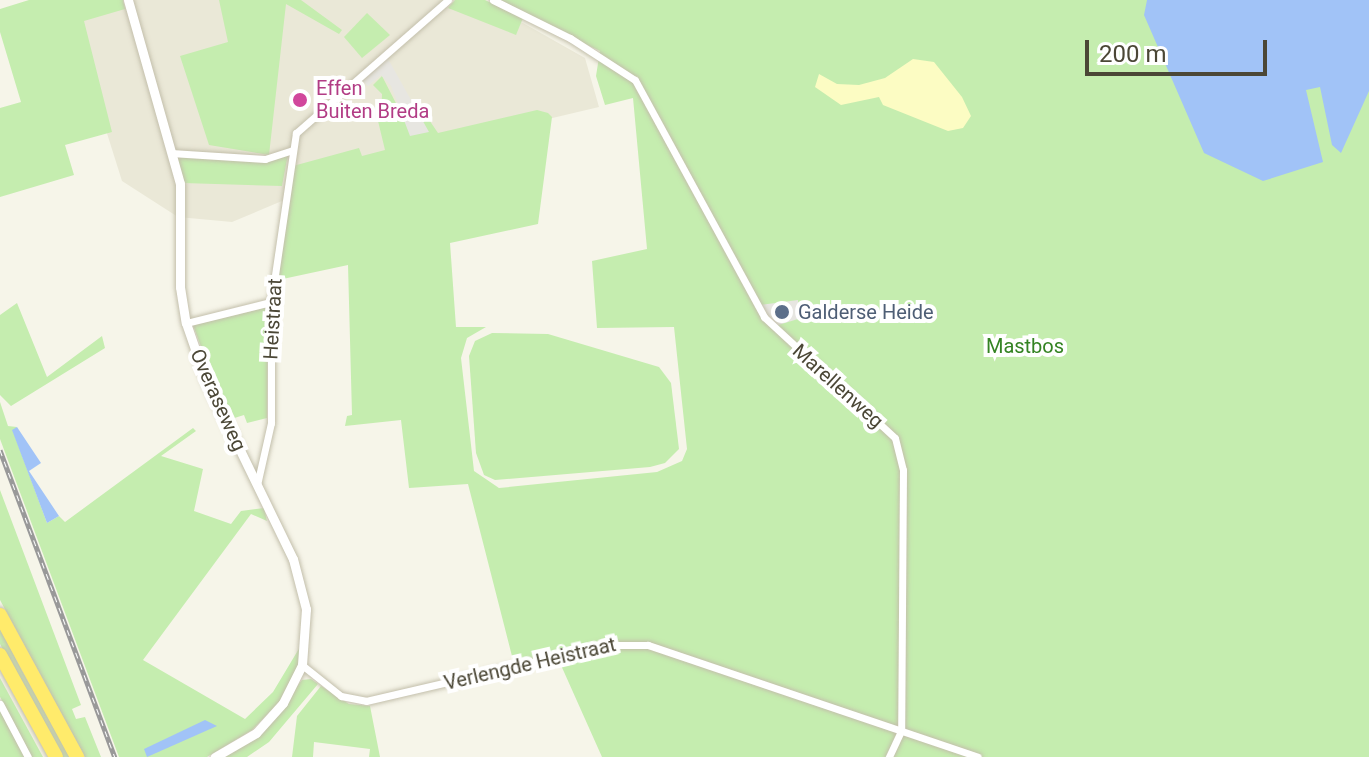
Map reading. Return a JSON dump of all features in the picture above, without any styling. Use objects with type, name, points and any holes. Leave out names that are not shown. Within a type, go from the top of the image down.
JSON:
[{"type":"highway","points":[[0,615],[77,757]]},
{"type":"highway","points":[[0,655],[56,757]]},
{"type":"street","name":"Overaseweg","points":[[128,0],[180,184],[180,287],[186,323],[205,378],[303,587],[307,638],[302,665],[266,724],[215,757]]},
{"type":"street","name":"Heistraat","points":[[257,486],[271,423],[271,302],[290,151],[302,124],[448,0]]},
{"type":"street","name":"Marellenweg","points":[[493,0],[596,55],[635,80],[764,317],[895,438],[903,470],[901,731]]},
{"type":"street","points":[[171,153],[265,159],[290,151]]},
{"type":"street","points":[[186,323],[271,302]]},
{"type":"street","name":"Verlengde Heistraat","points":[[302,665],[341,696],[366,701],[606,645],[638,644],[978,757]]},
{"type":"street","points":[[0,704],[28,757]]},
{"type":"street","points":[[889,757],[901,731]]},
{"type":"shaded area","points":[[65,0],[461,0],[523,23],[585,58],[599,107],[384,158],[232,222],[178,217],[122,181]]},
{"type":"shaded area","points":[[387,57],[429,132],[410,136],[391,86],[381,75],[368,86],[361,79]]},
{"type":"shaded area","name":"Galderse Heide","points":[[798,300],[798,319],[775,326],[761,305]]},
{"type":"green space","points":[[29,0],[123,0],[125,9],[84,21],[112,132],[65,145],[74,175],[0,197],[0,108],[21,102],[0,32],[0,9]]},
{"type":"green space","points":[[219,0],[301,0],[342,30],[339,34],[286,4],[269,155],[209,145],[180,56],[228,42]]},
{"type":"green space","points":[[455,0],[485,0],[523,18],[516,35],[448,8]]},
{"type":"green space","name":"Mastbos","points":[[492,0],[1369,0],[1369,757],[602,757],[560,663],[547,658],[514,664],[468,484],[409,488],[401,420],[345,426],[347,416],[352,415],[348,265],[278,280],[293,166],[359,148],[362,156],[385,150],[378,121],[419,105],[438,133],[537,110],[548,113],[552,117],[538,224],[450,243],[456,327],[486,327],[467,338],[461,358],[474,471],[499,488],[657,472],[682,461],[687,449],[674,327],[597,328],[592,261],[647,249],[633,98],[605,105],[596,76],[600,51]]},
{"type":"green space","points":[[367,13],[390,35],[362,58],[344,37]]},
{"type":"green space","points":[[382,76],[400,111],[381,118],[382,94],[373,85]]},
{"type":"green space","points":[[288,154],[282,186],[183,183],[175,156],[273,161]]},
{"type":"green space","points":[[17,303],[47,377],[102,336],[105,348],[11,406],[0,395],[0,315]]},
{"type":"green space","points":[[268,307],[267,418],[247,423],[244,415],[228,420],[193,325]]},
{"type":"green space","points":[[492,333],[548,334],[659,367],[671,383],[679,449],[665,463],[650,467],[495,480],[484,475],[476,453],[469,356],[475,341]]},
{"type":"green space","points":[[0,402],[8,426],[17,427],[13,431],[47,523],[59,516],[65,522],[193,428],[196,431],[161,456],[203,469],[194,511],[231,524],[241,511],[264,508],[267,521],[251,514],[143,660],[245,719],[273,692],[303,642],[300,666],[282,699],[252,730],[207,757],[119,757],[0,439]]},
{"type":"green space","points":[[0,490],[81,705],[72,709],[76,719],[85,717],[101,757],[85,757],[0,600]]},
{"type":"green space","points":[[0,628],[70,757],[62,757],[15,672],[0,644]]},
{"type":"green space","points":[[0,678],[43,757],[32,757],[0,697]]},
{"type":"green space","points":[[311,679],[318,684],[269,742],[247,757],[225,757],[260,734],[302,680]]},
{"type":"green space","points":[[321,686],[349,704],[370,706],[380,757],[369,757],[370,749],[314,742],[313,757],[292,757],[297,716]]},
{"type":"green space","points":[[0,710],[25,757],[0,757]]},
{"type":"sand","points":[[913,59],[934,62],[962,97],[971,116],[963,128],[948,131],[883,105],[879,97],[841,105],[815,87],[819,74],[837,84],[859,85],[885,78]]},
{"type":"water","points":[[1147,0],[1369,0],[1369,91],[1341,153],[1332,145],[1320,87],[1306,90],[1323,162],[1263,181],[1204,153],[1144,15]]},
{"type":"water","points":[[17,427],[41,463],[29,471],[59,516],[47,523],[12,430]]},
{"type":"water","points":[[205,720],[217,726],[147,757],[144,749]]},
{"type":"railway","points":[[0,450],[115,757]]},
{"type":"place","name":"Effen Buiten Breda","points":[[300,100]]},
{"type":"place","name":"Galderse Heide","points":[[782,312]]}]
